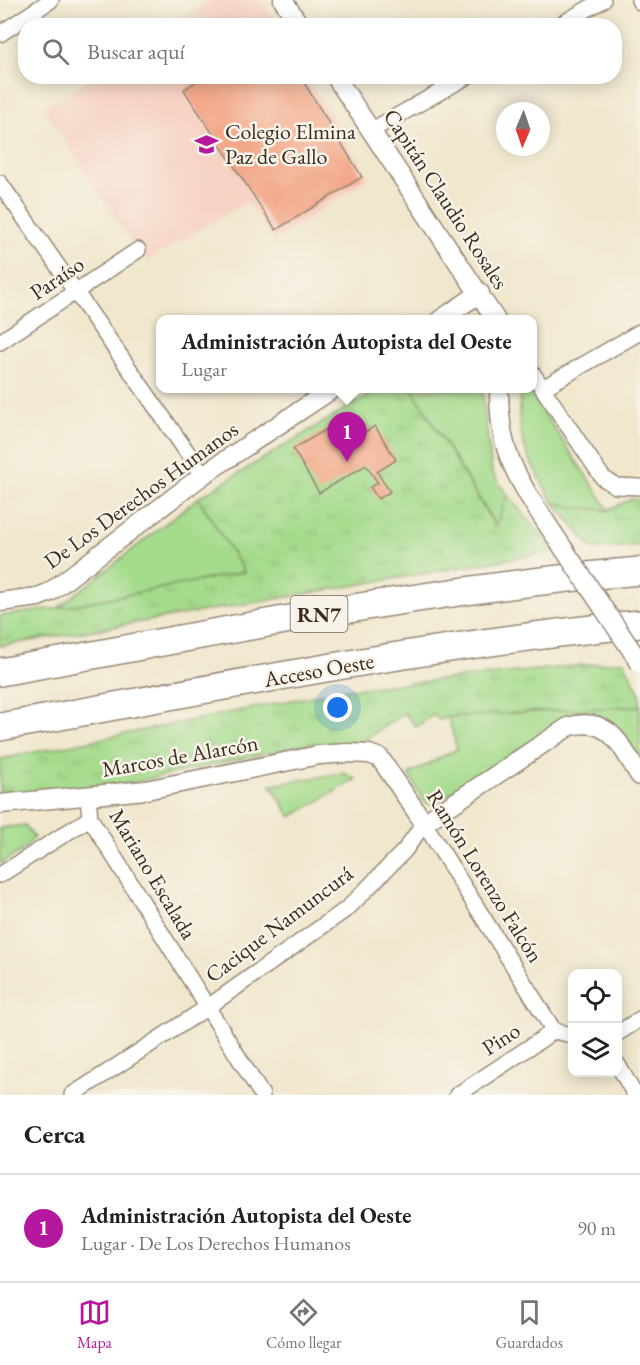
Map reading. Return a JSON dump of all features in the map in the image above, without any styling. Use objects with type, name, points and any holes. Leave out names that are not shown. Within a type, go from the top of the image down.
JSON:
[{"type":"highway","name":"RN7","points":[[0,672],[345,610],[499,587],[640,571]]},
{"type":"highway","name":"Acceso Oeste","points":[[0,727],[438,650],[579,630],[640,624]]},
{"type":"street","points":[[24,18],[51,0]]},
{"type":"street","points":[[283,0],[295,18]]},
{"type":"street","points":[[572,18],[603,0]]},
{"type":"street","points":[[0,34],[18,22]]},
{"type":"street","name":"Capitán Claudio Rosales","points":[[340,84],[493,315]]},
{"type":"street","points":[[372,130],[454,84]]},
{"type":"street","points":[[0,183],[203,475]]},
{"type":"street","name":"Paraíso","points":[[0,342],[138,250]]},
{"type":"street","points":[[447,315],[480,293]]},
{"type":"street","points":[[543,388],[640,332]]},
{"type":"street","points":[[537,380],[599,472],[616,486],[640,487]]},
{"type":"street","name":"De Los Derechos Humanos","points":[[0,602],[39,597],[50,592],[203,475],[326,393]]},
{"type":"street","points":[[499,393],[499,418],[504,448],[519,481],[640,663]]},
{"type":"street","name":"Cacique Namuncurá","points":[[72,1095],[208,1007],[348,908],[405,850],[424,823],[568,727],[581,723],[602,726],[613,735],[640,776]]},
{"type":"street","name":"Ramón Lorenzo Falcón","points":[[369,754],[380,758],[387,767],[555,1031]]},
{"type":"street","name":"Marcos de Alarcón","points":[[0,804],[146,790],[319,755],[369,754]]},
{"type":"street","name":"Mariano Escalada","points":[[88,797],[90,818],[262,1095]]},
{"type":"street","points":[[0,875],[90,818]]},
{"type":"street","points":[[622,1030],[640,1019]]},
{"type":"street","name":"Pino","points":[[457,1095],[555,1031],[568,1034]]},
{"type":"street","points":[[622,1072],[636,1095]]},
{"type":"shaded area","points":[[212,0],[261,0],[273,18],[183,18]]},
{"type":"shaded area","name":"Colegio Elmina Paz de Gallo","points":[[81,84],[312,84],[369,179],[274,240],[247,202],[147,261],[128,237],[43,108]]},
{"type":"green space","points":[[371,393],[414,393],[495,526],[507,495],[555,551],[0,646],[0,616],[58,608],[244,572],[198,498]]},
{"type":"green space","points":[[414,393],[482,393],[492,473],[507,495],[496,526]]},
{"type":"green space","points":[[521,393],[531,393],[609,510],[573,507],[553,502],[525,449],[519,408]]},
{"type":"green space","points":[[198,498],[244,572],[58,608]]},
{"type":"green space","points":[[631,499],[640,500],[640,545],[593,549],[553,502],[573,507],[608,510]]},
{"type":"green space","points":[[624,661],[640,694],[640,706],[448,717],[439,720],[433,715],[416,727],[405,713],[359,743],[307,744],[121,785],[0,797],[0,759],[343,690]]},
{"type":"green space","points":[[640,706],[640,761],[625,736],[607,720],[582,714],[537,737],[433,805],[424,802],[409,774],[457,749],[448,717]]},
{"type":"green space","points":[[343,773],[356,779],[291,817],[271,785]]},
{"type":"green space","points":[[25,825],[34,837],[25,849],[0,864],[0,828]]},
{"type":"building","points":[[193,84],[305,84],[362,177],[276,230],[184,90]]},
{"type":"building","points":[[335,424],[346,444],[375,426],[396,460],[377,472],[390,492],[378,499],[370,487],[378,483],[366,465],[319,493],[293,449]]},
{"type":"place","name":"Colegio Elmina Paz de Gallo","points":[[207,144]]},
{"type":"place","name":"Administración Autopista del Oeste","points":[[347,462]]}]
